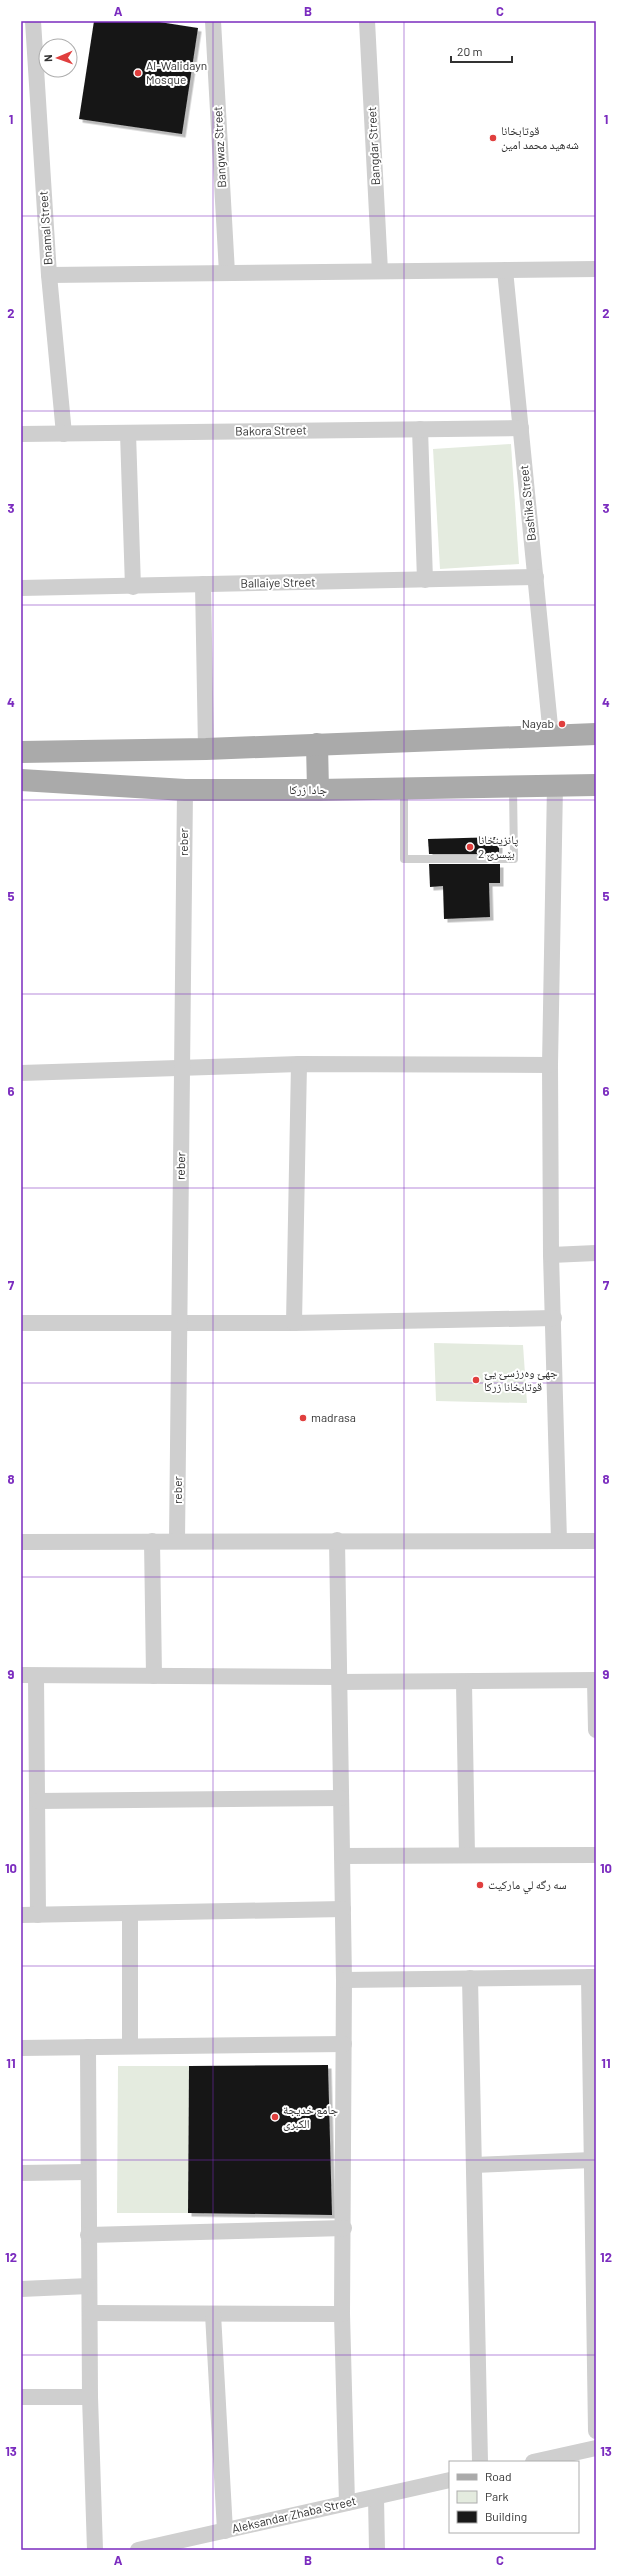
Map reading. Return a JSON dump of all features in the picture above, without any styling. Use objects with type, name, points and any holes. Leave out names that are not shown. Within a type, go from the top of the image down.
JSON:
[{"type":"main road","points":[[21,752],[206,748],[596,734]]},
{"type":"main road","points":[[317,744],[318,790]]},
{"type":"main road","name":"جادا زرکا","points":[[21,780],[185,790],[404,789],[596,785]]},
{"type":"street","name":"Bnamal Street","points":[[33,21],[49,275],[64,434]]},
{"type":"street","name":"Bangwaz Street","points":[[213,21],[227,273]]},
{"type":"street","name":"Bangdar Street","points":[[368,21],[380,271]]},
{"type":"street","points":[[49,275],[596,269]]},
{"type":"street","name":"Bashika Street","points":[[505,270],[551,736]]},
{"type":"street","name":"Bakora Street","points":[[21,434],[521,428]]},
{"type":"street","points":[[420,429],[425,580]]},
{"type":"street","points":[[128,433],[133,587]]},
{"type":"street","name":"Ballaiye Street","points":[[21,588],[133,587],[203,584],[536,577]]},
{"type":"street","points":[[203,584],[206,748]]},
{"type":"street","points":[[555,785],[550,1065],[551,1255],[554,1318],[558,1541]]},
{"type":"street","name":"reber","points":[[177,1541],[185,790]]},
{"type":"street","points":[[21,1072],[299,1064],[550,1065]]},
{"type":"street","points":[[294,1323],[299,1064]]},
{"type":"street","points":[[551,1255],[596,1253]]},
{"type":"street","points":[[21,1323],[294,1323],[554,1318]]},
{"type":"street","points":[[336,1540],[344,1980],[344,2228],[342,2314],[346,2503]]},
{"type":"street","points":[[21,1542],[596,1540]]},
{"type":"street","points":[[152,1541],[154,1676]]},
{"type":"street","points":[[38,1915],[38,1801],[29,1676],[154,1676],[464,1683],[596,1680],[596,1730]]},
{"type":"street","points":[[464,1683],[467,1855]]},
{"type":"street","points":[[38,1801],[341,1798]]},
{"type":"street","points":[[342,1856],[596,1855]]},
{"type":"street","points":[[21,1915],[343,1909]]},
{"type":"street","points":[[130,1913],[130,2046]]},
{"type":"street","points":[[344,1980],[593,1977],[592,2160],[596,2431]]},
{"type":"street","points":[[470,1978],[480,2461]]},
{"type":"street","points":[[21,2048],[344,2044]]},
{"type":"street","points":[[88,2047],[87,2172],[90,2397],[95,2550]]},
{"type":"street","points":[[474,2165],[592,2160]]},
{"type":"street","points":[[21,2173],[87,2172]]},
{"type":"street","points":[[88,2235],[344,2228]]},
{"type":"street","points":[[21,2289],[89,2286]]},
{"type":"street","points":[[90,2313],[342,2314]]},
{"type":"street","points":[[213,2314],[225,2531]]},
{"type":"street","points":[[21,2397],[90,2397]]},
{"type":"street","points":[[538,2461],[596,2448]]},
{"type":"street","name":"Aleksandar Zhaba Street","points":[[138,2550],[449,2480]]},
{"type":"street","points":[[376,2497],[377,2550]]},
{"type":"lane","points":[[404,789],[404,859],[514,858],[513,786]]},
{"type":"green space","points":[[511,444],[519,564],[440,569],[433,449]]},
{"type":"green space","points":[[434,1343],[523,1345],[527,1403],[436,1401]]},
{"type":"green space","points":[[118,2066],[189,2066],[188,2213],[117,2213]]},
{"type":"building","name":"Al-Walidayn Mosque","points":[[94,21],[153,21],[198,28],[182,134],[79,119]]},
{"type":"building","points":[[499,837],[499,854],[429,854],[428,839]]},
{"type":"building","points":[[429,864],[500,864],[500,883],[489,883],[490,917],[444,919],[443,886],[430,887]]},
{"type":"building","points":[[328,2065],[332,2215],[188,2213],[189,2066]]},
{"type":"place","name":"Al-Walidayn Mosque","points":[[138,73]]},
{"type":"place","name":"قوتابخانا شەهید محمد امین","points":[[493,138]]},
{"type":"place","name":"Nayab","points":[[562,724]]},
{"type":"place","name":"پانزینخانا بێسرێ 2","points":[[470,847]]},
{"type":"place","name":"جھێ وەرزسێ یێ قوتابخانا زرکا","points":[[476,1380]]},
{"type":"place","name":"madrasa","points":[[303,1418]]},
{"type":"place","name":"سه رگه لي ماركيت","points":[[480,1885]]},
{"type":"place","name":"جامع خدیجة الکبری","points":[[275,2117]]}]
